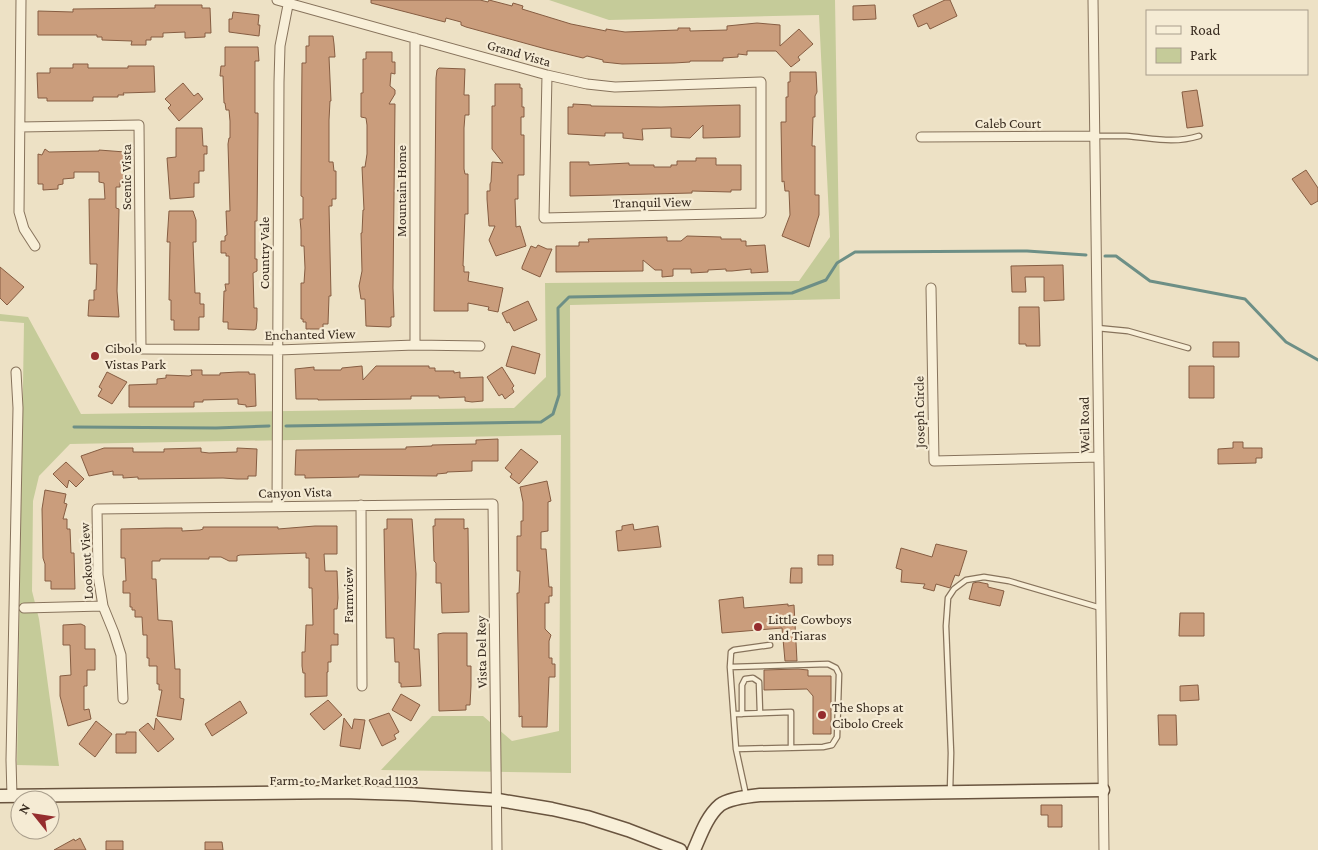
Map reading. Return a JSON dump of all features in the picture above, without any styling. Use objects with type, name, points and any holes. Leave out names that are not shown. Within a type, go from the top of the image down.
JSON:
[{"type":"main road","points":[[694,850],[707,820],[722,804],[746,796],[1103,790]]},
{"type":"main road","name":"Farm-to-Market Road 1103","points":[[6,796],[343,792],[498,800],[587,817],[680,850]]},
{"type":"street","points":[[20,0],[19,212],[24,229],[35,246]]},
{"type":"street","name":"Grand Vista","points":[[277,0],[289,1],[547,75],[587,84],[615,87],[761,82],[761,213]]},
{"type":"street","name":"Weil Road","points":[[1093,0],[1104,850]]},
{"type":"street","name":"Country Vale","points":[[277,506],[280,46],[289,1]]},
{"type":"street","name":"Mountain Home","points":[[415,38],[415,345]]},
{"type":"street","name":"Tranquil View","points":[[547,75],[544,218],[761,213]]},
{"type":"street","name":"Scenic Vista","points":[[20,128],[139,125],[141,350]]},
{"type":"street","name":"Caleb Court","points":[[921,137],[1094,136]]},
{"type":"street","name":"Joseph Circle","points":[[931,288],[934,461],[1099,457]]},
{"type":"street","name":"Enchanted View","points":[[141,350],[278,350],[415,345],[480,346]]},
{"type":"street","points":[[6,796],[11,750],[18,408],[16,372]]},
{"type":"street","name":"Canyon Vista","points":[[97,508],[492,504]]},
{"type":"street","name":"Vista Del Rey","points":[[492,504],[498,800],[497,850]]},
{"type":"street","name":"Farmview","points":[[361,505],[362,686]]},
{"type":"street","name":"Lookout View","points":[[97,508],[98,575],[103,606],[121,655],[123,699]]},
{"type":"street","points":[[24,608],[103,606]]},
{"type":"lane","points":[[1094,136],[1185,140],[1199,136]]},
{"type":"lane","points":[[1097,328],[1128,331],[1188,348]]},
{"type":"lane","points":[[950,792],[951,734],[946,626],[948,598],[954,589],[966,580],[984,577],[1009,581],[1101,608]]},
{"type":"lane","points":[[746,796],[736,749],[730,667],[731,652],[770,645]]},
{"type":"lane","points":[[730,667],[828,664],[836,668],[839,674],[837,737],[832,745],[736,749]]},
{"type":"lane","points":[[742,714],[742,685],[746,679],[753,678],[759,682],[760,713]]},
{"type":"lane","points":[[734,714],[791,712],[791,747]]},
{"type":"green space","points":[[549,0],[835,0],[840,299],[570,305],[571,773],[381,770],[432,716],[483,716],[512,741],[559,731],[561,435],[70,444],[39,476],[33,501],[32,591],[39,619],[59,766],[17,765],[24,323],[0,321],[0,314],[28,317],[81,414],[514,408],[546,377],[545,283],[799,281],[830,237],[819,15],[609,20]]},
{"type":"building","points":[[371,0],[480,0],[488,2],[489,0],[512,6],[513,3],[523,6],[522,9],[571,24],[606,31],[606,29],[625,32],[678,30],[678,28],[690,28],[690,31],[727,30],[727,26],[757,23],[780,25],[780,46],[799,29],[813,44],[798,57],[800,60],[791,67],[776,51],[747,51],[747,55],[738,54],[738,57],[723,58],[723,61],[622,64],[603,62],[603,60],[587,56],[583,58],[546,49],[466,27],[461,25],[461,22],[446,18],[445,22],[371,3]]},
{"type":"building","points":[[945,0],[950,0],[957,16],[930,29],[927,23],[918,27],[913,15]]},
{"type":"building","points":[[155,5],[202,5],[202,8],[210,8],[211,33],[205,33],[205,37],[185,38],[185,32],[163,33],[163,37],[151,37],[151,40],[146,40],[146,45],[131,45],[132,41],[102,40],[102,37],[97,37],[97,35],[38,35],[38,11],[73,12],[73,9],[155,8]]},
{"type":"building","points":[[875,5],[876,19],[853,20],[853,6]]},
{"type":"building","points":[[233,12],[259,15],[259,36],[229,32],[229,19],[232,19]]},
{"type":"building","points":[[309,36],[333,36],[335,57],[329,57],[331,101],[329,162],[333,162],[334,171],[336,171],[336,199],[332,199],[332,206],[329,206],[331,296],[329,296],[328,324],[323,324],[323,328],[320,329],[306,329],[306,322],[303,322],[303,319],[301,319],[301,283],[304,283],[305,268],[304,246],[301,246],[300,219],[303,219],[303,197],[301,196],[302,63],[306,63],[306,46],[309,46]]},
{"type":"building","points":[[225,47],[258,47],[259,61],[255,61],[255,113],[258,113],[257,221],[255,221],[255,259],[257,259],[257,271],[253,273],[254,308],[257,308],[257,320],[256,329],[254,330],[228,329],[228,322],[223,322],[225,284],[229,284],[229,256],[226,256],[226,253],[221,253],[221,241],[225,241],[225,236],[227,235],[226,211],[230,211],[228,144],[230,121],[229,110],[226,110],[224,103],[223,76],[220,76],[221,66],[225,66]]},
{"type":"building","points":[[366,52],[392,52],[392,62],[395,62],[395,74],[391,73],[390,86],[395,90],[395,94],[389,104],[395,104],[394,317],[391,317],[391,326],[389,327],[366,326],[365,299],[361,299],[359,286],[362,271],[361,233],[364,210],[362,167],[365,167],[367,154],[366,118],[361,117],[363,59],[366,59]]},
{"type":"building","points":[[73,64],[88,64],[88,68],[154,66],[155,92],[123,93],[124,95],[118,95],[118,97],[93,97],[93,101],[47,101],[47,98],[38,98],[37,73],[50,73],[50,68],[73,68]]},
{"type":"building","points":[[439,68],[465,69],[464,95],[469,95],[469,115],[465,115],[464,128],[464,169],[465,174],[468,174],[468,214],[465,214],[463,266],[464,272],[469,272],[468,281],[503,288],[498,312],[488,310],[489,307],[468,303],[468,311],[434,311],[436,78]]},
{"type":"building","points":[[790,72],[816,72],[817,92],[815,96],[815,117],[813,117],[812,146],[815,146],[815,195],[819,195],[819,215],[809,247],[782,236],[790,215],[789,191],[785,191],[784,181],[782,182],[781,122],[786,122],[786,97],[788,97]]},
{"type":"building","points":[[183,83],[194,96],[198,93],[203,99],[179,121],[168,108],[171,105],[165,99]]},
{"type":"building","points":[[495,84],[520,84],[520,88],[522,88],[524,117],[521,117],[521,135],[524,135],[524,175],[518,175],[518,199],[515,199],[516,227],[520,226],[526,246],[496,256],[489,240],[495,226],[489,226],[487,199],[487,191],[490,191],[492,162],[503,163],[492,149],[492,106],[495,106]]},
{"type":"building","points":[[1197,90],[1203,126],[1187,128],[1182,92]]},
{"type":"building","points":[[573,104],[661,107],[740,105],[740,137],[703,138],[703,125],[690,138],[671,137],[671,128],[642,129],[643,140],[623,138],[623,133],[605,133],[605,136],[568,134],[568,107],[573,107]]},
{"type":"building","points":[[176,128],[202,128],[203,146],[207,146],[207,154],[204,154],[204,171],[199,171],[199,183],[194,183],[194,197],[170,199],[167,158],[176,157]]},
{"type":"building","points":[[45,149],[49,152],[99,150],[125,152],[125,182],[120,182],[120,187],[116,187],[116,208],[119,209],[117,291],[119,317],[88,316],[89,300],[94,300],[94,290],[96,290],[97,264],[90,264],[89,199],[105,199],[104,183],[99,182],[99,172],[74,172],[74,178],[63,179],[63,184],[58,185],[58,189],[43,190],[43,184],[38,184],[38,154],[42,155]]},
{"type":"building","points":[[696,158],[716,158],[716,165],[741,165],[741,190],[731,190],[731,192],[692,191],[692,193],[570,196],[570,162],[589,162],[589,165],[629,163],[629,165],[671,167],[671,165],[677,165],[677,161],[696,161]]},
{"type":"building","points":[[1306,170],[1318,188],[1318,201],[1311,205],[1292,179]]},
{"type":"building","points":[[169,211],[193,211],[196,220],[196,242],[193,242],[195,293],[200,293],[200,304],[204,304],[204,317],[199,317],[199,330],[174,330],[174,320],[171,320],[171,300],[169,300],[170,242],[167,242]]},
{"type":"building","points":[[687,236],[741,239],[741,241],[746,241],[746,246],[765,245],[768,272],[751,273],[751,269],[726,271],[726,269],[691,273],[691,269],[673,269],[673,276],[662,277],[662,270],[655,270],[643,260],[643,271],[556,272],[556,246],[579,246],[579,242],[589,242],[588,239],[667,237],[667,241],[681,241]]},
{"type":"building","points":[[538,245],[552,249],[540,277],[522,269],[531,246],[536,248]]},
{"type":"building","points":[[1063,265],[1064,300],[1044,301],[1044,277],[1025,277],[1026,292],[1012,292],[1011,266]]},
{"type":"building","points":[[0,267],[24,287],[7,305],[0,298]]},
{"type":"building","points":[[528,301],[537,320],[514,331],[502,313]]},
{"type":"building","points":[[1019,307],[1039,307],[1040,346],[1019,344]]},
{"type":"building","points":[[1213,342],[1239,342],[1239,357],[1213,357]]},
{"type":"building","points":[[512,346],[540,354],[535,374],[506,366]]},
{"type":"building","points":[[362,366],[363,380],[376,366],[429,366],[429,368],[435,368],[435,371],[460,372],[460,378],[483,377],[483,401],[472,402],[465,401],[465,397],[439,398],[439,396],[411,396],[411,399],[296,399],[295,369],[314,367],[314,370],[341,370],[342,368]]},
{"type":"building","points":[[1189,366],[1214,366],[1214,398],[1189,398]]},
{"type":"building","points":[[502,367],[514,386],[512,388],[514,392],[505,399],[502,394],[499,396],[487,377]]},
{"type":"building","points":[[191,370],[202,370],[202,375],[238,372],[255,374],[256,406],[246,407],[246,405],[238,404],[238,399],[203,400],[203,402],[194,402],[194,407],[129,407],[129,385],[157,384],[157,379],[166,378],[166,375],[192,375]]},
{"type":"building","points":[[107,372],[127,382],[112,404],[98,396],[102,389],[99,387]]},
{"type":"building","points":[[498,439],[498,461],[472,461],[472,471],[447,472],[437,474],[437,476],[359,475],[359,477],[305,478],[305,475],[295,475],[296,450],[406,449],[406,447],[432,445],[476,444],[476,440]]},
{"type":"building","points":[[1233,442],[1243,442],[1243,448],[1262,448],[1262,458],[1256,458],[1256,463],[1218,464],[1218,449],[1233,448]]},
{"type":"building","points":[[104,448],[133,448],[133,452],[164,452],[164,449],[201,448],[201,452],[209,453],[237,452],[237,448],[257,449],[256,476],[248,476],[248,479],[138,479],[138,477],[123,478],[123,475],[113,475],[113,471],[89,476],[81,456]]},
{"type":"building","points":[[521,449],[538,462],[519,484],[510,477],[512,474],[505,468]]},
{"type":"building","points":[[66,462],[84,479],[76,487],[69,480],[67,488],[53,474]]},
{"type":"building","points":[[547,481],[551,501],[548,502],[548,531],[541,532],[541,549],[546,549],[549,587],[552,587],[552,596],[549,596],[549,603],[545,603],[545,629],[551,635],[549,658],[552,658],[552,664],[555,664],[555,677],[549,677],[547,727],[522,727],[522,716],[519,717],[517,593],[519,593],[520,571],[517,571],[517,536],[521,536],[521,521],[523,521],[523,502],[520,487]]},
{"type":"building","points":[[45,490],[66,494],[64,503],[67,504],[63,519],[67,519],[67,529],[70,529],[71,553],[74,553],[75,589],[51,589],[51,581],[45,581],[42,509]]},
{"type":"building","points":[[387,519],[412,519],[416,574],[414,649],[419,649],[421,686],[401,687],[401,683],[399,683],[399,662],[395,662],[394,638],[386,638],[384,529],[387,529]]},
{"type":"building","points":[[435,519],[464,519],[464,529],[468,528],[469,612],[442,613],[441,583],[436,583],[436,563],[434,561],[433,526],[435,526]]},
{"type":"building","points":[[633,524],[634,530],[658,526],[661,547],[618,551],[616,531],[622,530],[622,526]]},
{"type":"building","points":[[337,526],[337,554],[324,554],[325,571],[337,571],[338,598],[337,609],[334,609],[334,634],[338,634],[338,645],[331,645],[331,662],[328,662],[327,672],[327,696],[305,697],[305,673],[303,673],[302,666],[302,652],[305,652],[306,625],[313,625],[312,588],[309,588],[309,558],[306,558],[306,553],[240,555],[237,556],[237,561],[229,561],[221,557],[209,557],[209,559],[160,559],[160,561],[152,561],[152,579],[156,579],[158,620],[172,621],[175,669],[180,669],[180,698],[184,699],[181,720],[157,716],[162,690],[159,690],[159,684],[157,684],[157,666],[149,666],[147,635],[143,635],[142,617],[135,617],[135,610],[132,610],[132,607],[130,607],[130,593],[123,593],[123,581],[126,581],[125,558],[121,558],[121,529],[182,528],[182,531],[200,530],[203,527],[278,527],[278,529]]},
{"type":"building","points":[[936,544],[967,551],[959,576],[955,575],[950,588],[936,584],[934,591],[923,588],[925,584],[901,582],[902,570],[896,568],[901,548],[932,557]]},
{"type":"building","points":[[818,555],[833,555],[833,565],[818,565]]},
{"type":"building","points":[[791,568],[802,568],[802,583],[790,583]]},
{"type":"building","points":[[978,582],[1004,591],[1000,606],[969,599],[973,583]]},
{"type":"building","name":"Little Cowboys and Tiaras","points":[[743,597],[744,608],[794,605],[797,661],[785,661],[782,628],[722,633],[719,600]]},
{"type":"building","points":[[1180,613],[1204,613],[1204,636],[1179,636]]},
{"type":"building","points":[[81,624],[85,626],[85,649],[95,649],[95,670],[87,670],[87,686],[84,686],[84,710],[89,709],[91,719],[68,726],[60,696],[60,676],[71,675],[70,645],[63,645],[63,625]]},
{"type":"building","points":[[467,633],[467,666],[471,666],[471,686],[470,705],[466,705],[466,710],[439,711],[438,634]]},
{"type":"building","name":"The Shops at Cibolo Creek","points":[[764,670],[808,670],[808,676],[831,676],[831,734],[813,734],[813,696],[807,689],[764,690]]},
{"type":"building","points":[[1198,685],[1199,700],[1180,701],[1180,686]]},
{"type":"building","points":[[401,694],[420,705],[411,721],[392,710]]},
{"type":"building","points":[[328,700],[342,715],[324,730],[310,714]]},
{"type":"building","points":[[240,701],[247,713],[212,736],[205,724]]},
{"type":"building","points":[[389,713],[399,732],[394,735],[396,739],[382,746],[369,720]]},
{"type":"building","points":[[1158,715],[1176,715],[1177,745],[1159,745]]},
{"type":"building","points":[[156,718],[174,739],[158,752],[139,730],[148,723],[154,730]]},
{"type":"building","points":[[344,718],[352,729],[354,719],[365,720],[360,749],[340,746]]},
{"type":"building","points":[[96,721],[112,734],[95,757],[79,744]]},
{"type":"building","points":[[126,732],[136,732],[136,753],[116,753],[116,734],[126,734]]},
{"type":"building","points":[[1041,805],[1062,805],[1062,827],[1048,827],[1048,815],[1041,815]]},
{"type":"building","points":[[80,838],[86,850],[54,850],[74,839],[75,841]]},
{"type":"building","points":[[106,841],[123,841],[123,850],[106,850]]},
{"type":"building","points":[[205,842],[222,842],[223,850],[205,850]]},
{"type":"waterway","points":[[286,426],[541,422],[553,414],[559,395],[558,308],[569,297],[792,293],[826,280],[837,263],[855,252],[1027,251],[1086,255]]},
{"type":"waterway","points":[[1105,256],[1116,256],[1150,281],[1245,299],[1286,342],[1318,360]]},
{"type":"waterway","points":[[74,427],[216,428],[269,426]]},
{"type":"place","name":"Cibolo Vistas Park","points":[[95,356]]},
{"type":"place","name":"Little Cowboys and Tiaras","points":[[758,627]]},
{"type":"place","name":"The Shops at Cibolo Creek","points":[[822,715]]}]
